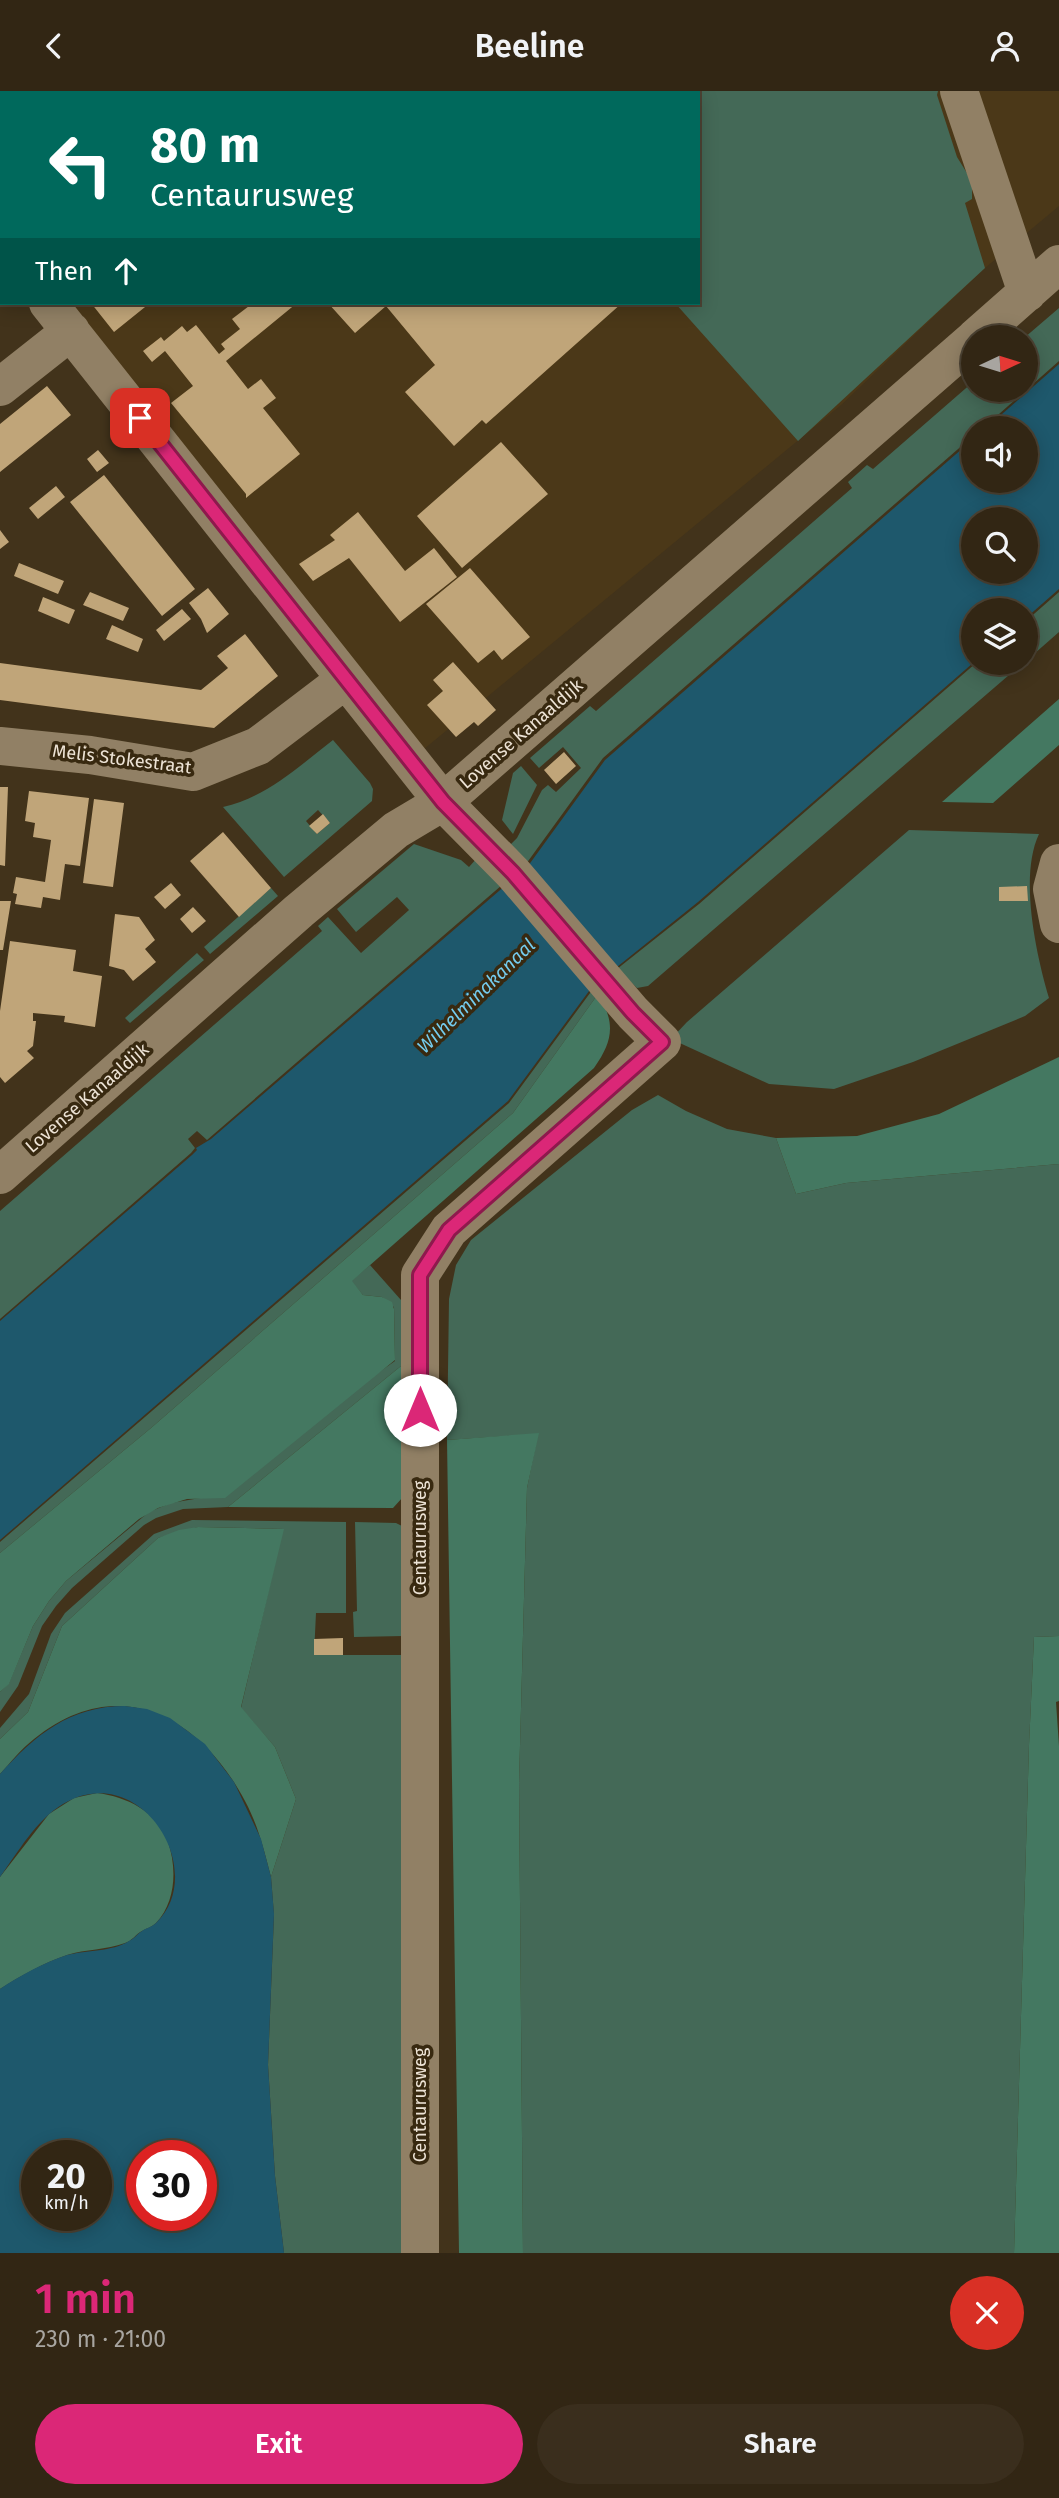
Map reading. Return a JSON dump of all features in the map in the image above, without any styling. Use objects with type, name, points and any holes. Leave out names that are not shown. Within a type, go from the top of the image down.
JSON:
[{"type":"street","points":[[959,91],[1027,293]]},
{"type":"street","name":"Lovense Kanaaldijk","points":[[990,325],[1059,264]]},
{"type":"street","points":[[0,387],[60,317]]},
{"type":"street","name":"Centaurusweg","points":[[60,317],[443,802],[513,873],[633,1013],[662,1042],[449,1230],[420,1275],[420,2253]]},
{"type":"street","name":"Lovense Kanaaldijk","points":[[0,1175],[299,911],[396,830],[443,802],[961,350]]},
{"type":"street","name":"Melis Stokestraat","points":[[0,746],[90,755],[193,772],[258,746],[345,680]]},
{"type":"street","points":[[1059,863],[1052,889],[1059,925]]},
{"type":"shaded area","points":[[700,91],[1059,91],[1059,206],[985,268],[841,405],[418,754],[69,305],[700,305]]},
{"type":"green space","points":[[700,91],[938,91],[957,157],[975,186],[972,189],[972,199],[965,203],[985,268],[798,441],[677,305],[700,305]]},
{"type":"green space","points":[[1059,308],[1059,361],[1038,380],[1038,326]]},
{"type":"green space","points":[[961,392],[961,403],[1011,403],[997,416],[961,416],[961,446],[603,758],[526,864],[510,845],[517,838],[542,790],[548,785],[556,792],[581,768],[563,747],[539,768],[530,758],[590,706],[596,711],[852,488],[848,482],[867,465],[873,469]]},
{"type":"green space","points":[[1059,592],[1059,632],[1038,650],[1038,610]]},
{"type":"green space","points":[[962,675],[1009,675],[648,986],[637,988],[617,969],[699,904]]},
{"type":"green space","points":[[1059,699],[1059,745],[993,803],[942,802]]},
{"type":"green space","points":[[333,740],[370,783],[373,789],[372,801],[284,877],[223,807],[268,789]],"holes":[[[318,810],[330,823],[317,834],[306,821]]]},
{"type":"green space","points":[[521,766],[537,785],[513,834],[502,820],[513,773]]},
{"type":"green space","points":[[909,830],[1039,834],[1033,851],[1030,893],[1035,938],[1049,998],[1025,1016],[913,1062],[834,1089],[769,1084],[671,1039],[687,1022]]},
{"type":"green space","points":[[414,844],[461,860],[469,867],[477,858],[502,885],[207,1140],[197,1131],[188,1139],[195,1148],[191,1153],[0,1319],[0,1211],[322,931],[318,926],[328,917],[361,953],[409,910],[397,897],[356,932],[337,909]]},
{"type":"green space","points":[[271,888],[278,896],[210,954],[204,947]]},
{"type":"green space","points":[[197,953],[204,960],[130,1023],[125,1018]]},
{"type":"green space","points":[[593,989],[598,994],[513,1113],[151,1428],[0,1553],[0,1542],[509,1103]]},
{"type":"green space","points":[[598,994],[608,1014],[610,1032],[605,1049],[594,1068],[352,1281],[363,1295],[382,1297],[392,1302],[395,1360],[225,1498],[187,1499],[158,1508],[139,1519],[66,1581],[49,1601],[33,1626],[9,1684],[0,1692],[0,1553],[151,1428],[513,1113]]},
{"type":"green space","points":[[1059,1057],[1059,1164],[846,1183],[796,1194],[776,1138],[857,1136],[939,1114]]},
{"type":"green space","points":[[658,1095],[727,1129],[776,1138],[796,1194],[846,1183],[1059,1164],[1059,1636],[1034,1637],[1014,2253],[523,2253],[519,1783],[527,1488],[538,1434],[447,1440],[449,1299],[456,1265],[471,1240],[632,1110]]},
{"type":"green space","points":[[370,1265],[401,1300],[401,1366],[228,1507],[183,1509],[144,1525],[72,1588],[56,1606],[42,1626],[18,1686],[0,1712],[0,1692],[9,1683],[33,1626],[66,1581],[149,1512],[171,1503],[200,1498],[395,1361],[394,1307],[382,1297],[363,1295],[351,1281]]},
{"type":"green space","points":[[401,1366],[403,1497],[393,1508],[228,1507]]},
{"type":"green space","points":[[539,1433],[527,1488],[519,1783],[523,2253],[459,2253],[447,1440]]},
{"type":"green space","points":[[192,1520],[346,1522],[346,1613],[316,1613],[314,1655],[404,1655],[410,2253],[284,2253],[275,2176],[268,2065],[274,1915],[271,1877],[296,1799],[275,1747],[241,1708],[283,1529],[198,1527],[158,1538],[62,1626],[28,1712],[0,1739],[0,1728],[29,1694],[51,1634],[65,1613],[154,1534]]},
{"type":"green space","points":[[355,1522],[396,1523],[402,1526],[404,1636],[354,1637],[353,1612],[357,1611]]},
{"type":"green space","points":[[198,1527],[284,1529],[241,1707],[275,1747],[296,1799],[271,1877],[254,1819],[226,1771],[205,1746],[181,1726],[154,1713],[126,1706],[96,1708],[65,1719],[29,1743],[0,1774],[0,1739],[28,1712],[62,1626],[158,1538],[179,1530]]},
{"type":"green space","points":[[1059,1636],[1059,1701],[1056,1702],[1059,1746],[1059,2253],[1014,2253],[1034,1637]]},
{"type":"green space","points":[[97,1793],[140,1807],[163,1831],[173,1863],[173,1884],[168,1905],[156,1923],[127,1942],[67,1955],[32,1970],[0,1989],[0,1877],[49,1814],[74,1798]]},
{"type":"water","name":"Wilhelminakanaal","points":[[1059,364],[1059,589],[1038,607],[1038,598],[961,598],[961,673],[698,902],[592,987],[508,1101],[0,1540],[0,1321],[192,1155],[196,1148],[211,1139],[528,866],[605,760],[961,449],[961,493],[1038,493],[1038,416],[1000,416],[1015,403],[1038,403],[1038,382]]},
{"type":"water","points":[[125,1706],[147,1709],[170,1718],[205,1744],[234,1782],[261,1839],[271,1877],[274,1914],[268,2065],[275,2176],[284,2253],[0,2253],[0,1989],[59,1958],[122,1945],[156,1923],[171,1901],[175,1876],[171,1850],[159,1827],[141,1808],[118,1796],[91,1794],[63,1804],[44,1819],[28,1837],[0,1877],[0,1774],[40,1735],[87,1711]]},
{"type":"building","points":[[93,305],[148,305],[114,332]]},
{"type":"building","points":[[250,305],[295,305],[226,361],[248,389],[261,379],[276,398],[263,408],[300,454],[246,498],[246,494],[171,403],[193,386],[165,351],[152,362],[143,351],[161,337],[164,341],[182,326],[187,332],[196,325],[219,354],[225,349],[221,344],[240,329],[232,319]]},
{"type":"building","points":[[330,305],[620,305],[486,424],[482,420],[454,446],[405,392],[435,365],[386,306],[355,333]]},
{"type":"building","points":[[47,386],[71,415],[0,472],[0,424]]},
{"type":"building","points":[[501,442],[548,494],[462,568],[417,516]]},
{"type":"building","points":[[98,450],[109,463],[97,472],[87,459]]},
{"type":"building","points":[[104,475],[195,589],[162,616],[70,502]]},
{"type":"building","points":[[56,486],[65,497],[38,519],[29,508]]},
{"type":"building","points":[[358,512],[405,571],[434,548],[457,577],[400,622],[349,558],[313,581],[299,564],[335,540],[330,535]]},
{"type":"building","points":[[0,530],[9,542],[0,549]]},
{"type":"building","points":[[19,563],[64,581],[58,594],[14,576]]},
{"type":"building","points":[[470,568],[530,637],[502,660],[494,650],[478,663],[426,604]]},
{"type":"building","points":[[208,588],[229,614],[207,633],[189,603]]},
{"type":"building","points":[[90,592],[129,608],[123,621],[83,605]]},
{"type":"building","points":[[43,597],[75,610],[69,624],[38,611]]},
{"type":"building","points":[[182,609],[191,619],[164,641],[156,630]]},
{"type":"building","points":[[112,625],[143,639],[138,652],[106,639]]},
{"type":"building","points":[[245,634],[278,676],[214,728],[0,700],[0,663],[201,690],[228,668],[217,656]]},
{"type":"building","points":[[453,662],[496,710],[478,726],[474,722],[456,737],[427,705],[443,691],[433,680]]},
{"type":"building","points":[[564,752],[576,766],[556,784],[544,770]]},
{"type":"building","points":[[0,787],[8,787],[5,866],[0,865]]},
{"type":"building","points":[[29,791],[89,798],[80,866],[65,864],[60,900],[43,897],[41,908],[15,904],[17,894],[13,893],[16,877],[45,882],[51,840],[33,837],[35,823],[25,821]]},
{"type":"building","points":[[94,799],[124,803],[113,887],[83,883]]},
{"type":"building","points":[[323,814],[330,823],[317,834],[309,826]]},
{"type":"building","points":[[223,832],[271,888],[239,917],[190,861]]},
{"type":"building","points":[[171,883],[181,895],[165,909],[154,897]]},
{"type":"building","points":[[1027,886],[1028,901],[999,901],[999,887]]},
{"type":"building","points":[[0,901],[11,901],[3,950],[0,950]]},
{"type":"building","points":[[193,907],[206,921],[192,933],[180,919]]},
{"type":"building","points":[[115,914],[139,917],[155,940],[145,949],[156,962],[133,981],[124,970],[109,966]]},
{"type":"building","points":[[10,941],[76,950],[73,971],[102,976],[95,1027],[64,1022],[65,1016],[33,1013],[33,1021],[36,1021],[33,1046],[27,1051],[34,1058],[5,1083],[0,1077],[0,1011]]},
{"type":"building","points":[[343,1638],[343,1655],[314,1655],[314,1639]]},
{"type":"route","points":[[140,418],[443,802],[513,873],[633,1013],[662,1042],[449,1230],[420,1275],[420,1410]]}]
